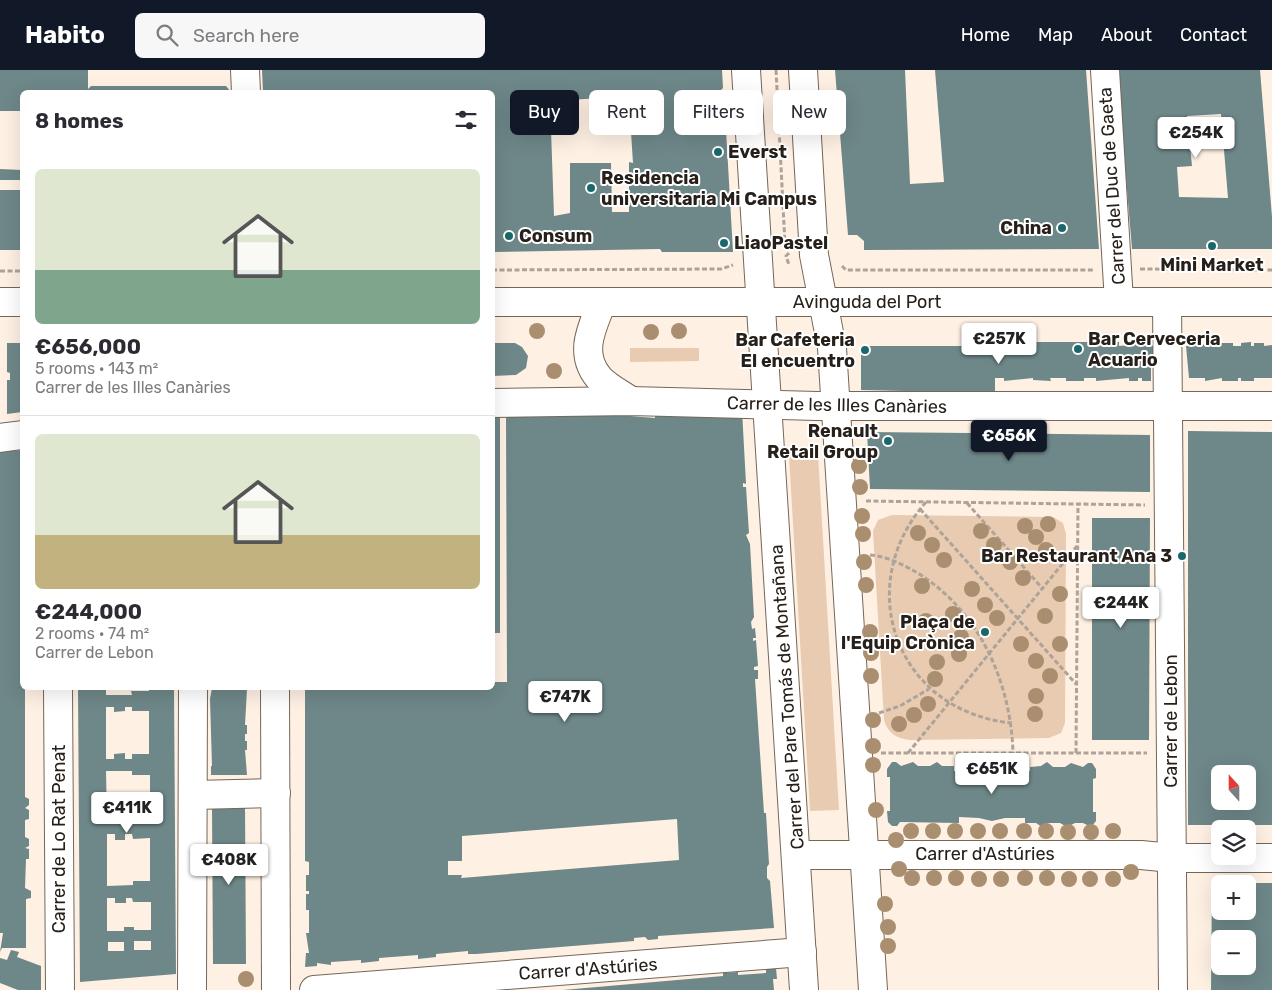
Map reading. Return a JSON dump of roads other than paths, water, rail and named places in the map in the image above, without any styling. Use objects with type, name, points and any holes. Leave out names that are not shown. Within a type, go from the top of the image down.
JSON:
[{"type":"street","points":[[245,70],[246,90]]},
{"type":"street","name":"Carrer del Pare Tomás de Montañana","points":[[746,70],[797,855],[804,990]]},
{"type":"street","points":[[803,70],[814,255],[825,302],[832,348],[873,990]]},
{"type":"street","name":"Carrer del Duc de Gaeta","points":[[1105,70],[1119,302]]},
{"type":"street","points":[[0,302],[20,302]]},
{"type":"street","name":"Avinguda del Port","points":[[495,302],[1272,302]]},
{"type":"street","points":[[602,302],[587,341],[588,356],[599,378],[631,401]]},
{"type":"street","name":"Carrer de Lebon","points":[[1167,302],[1173,990]]},
{"type":"street","name":"Carrer de les Illes Canàries","points":[[495,403],[631,401],[836,405],[1272,406]]},
{"type":"street","points":[[0,438],[20,435]]},
{"type":"street","name":"Carrer de Lo Rat Penat","points":[[58,690],[60,990]]},
{"type":"street","points":[[192,990],[194,690]]},
{"type":"street","points":[[275,690],[276,990]]},
{"type":"street","points":[[194,795],[276,793]]},
{"type":"street","name":"Carrer d'Astúries","points":[[797,855],[1141,855],[1172,858],[1272,858]]},
{"type":"street","name":"Carrer d'Astúries","points":[[314,990],[802,952]]},
{"type":"place","name":"Everst","points":[[718,152]]},
{"type":"place","name":"Residencia universitaria Mi Campus","points":[[591,188]]},
{"type":"place","name":"China","points":[[1062,228]]},
{"type":"place","name":"Consum","points":[[509,236]]},
{"type":"place","name":"LiaoPastel","points":[[724,243]]},
{"type":"place","name":"Mini Market","points":[[1212,246]]},
{"type":"place","name":"Bar Cerveceria Acuario","points":[[1078,349]]},
{"type":"place","name":"Bar Cafeteria El encuentro","points":[[865,350]]},
{"type":"place","name":"Renault Retail Group","points":[[888,441]]},
{"type":"place","name":"Bar Restaurant Ana 3","points":[[1182,556]]},
{"type":"place","name":"Plaça de l'Equip Crònica","points":[[985,632]]}]
